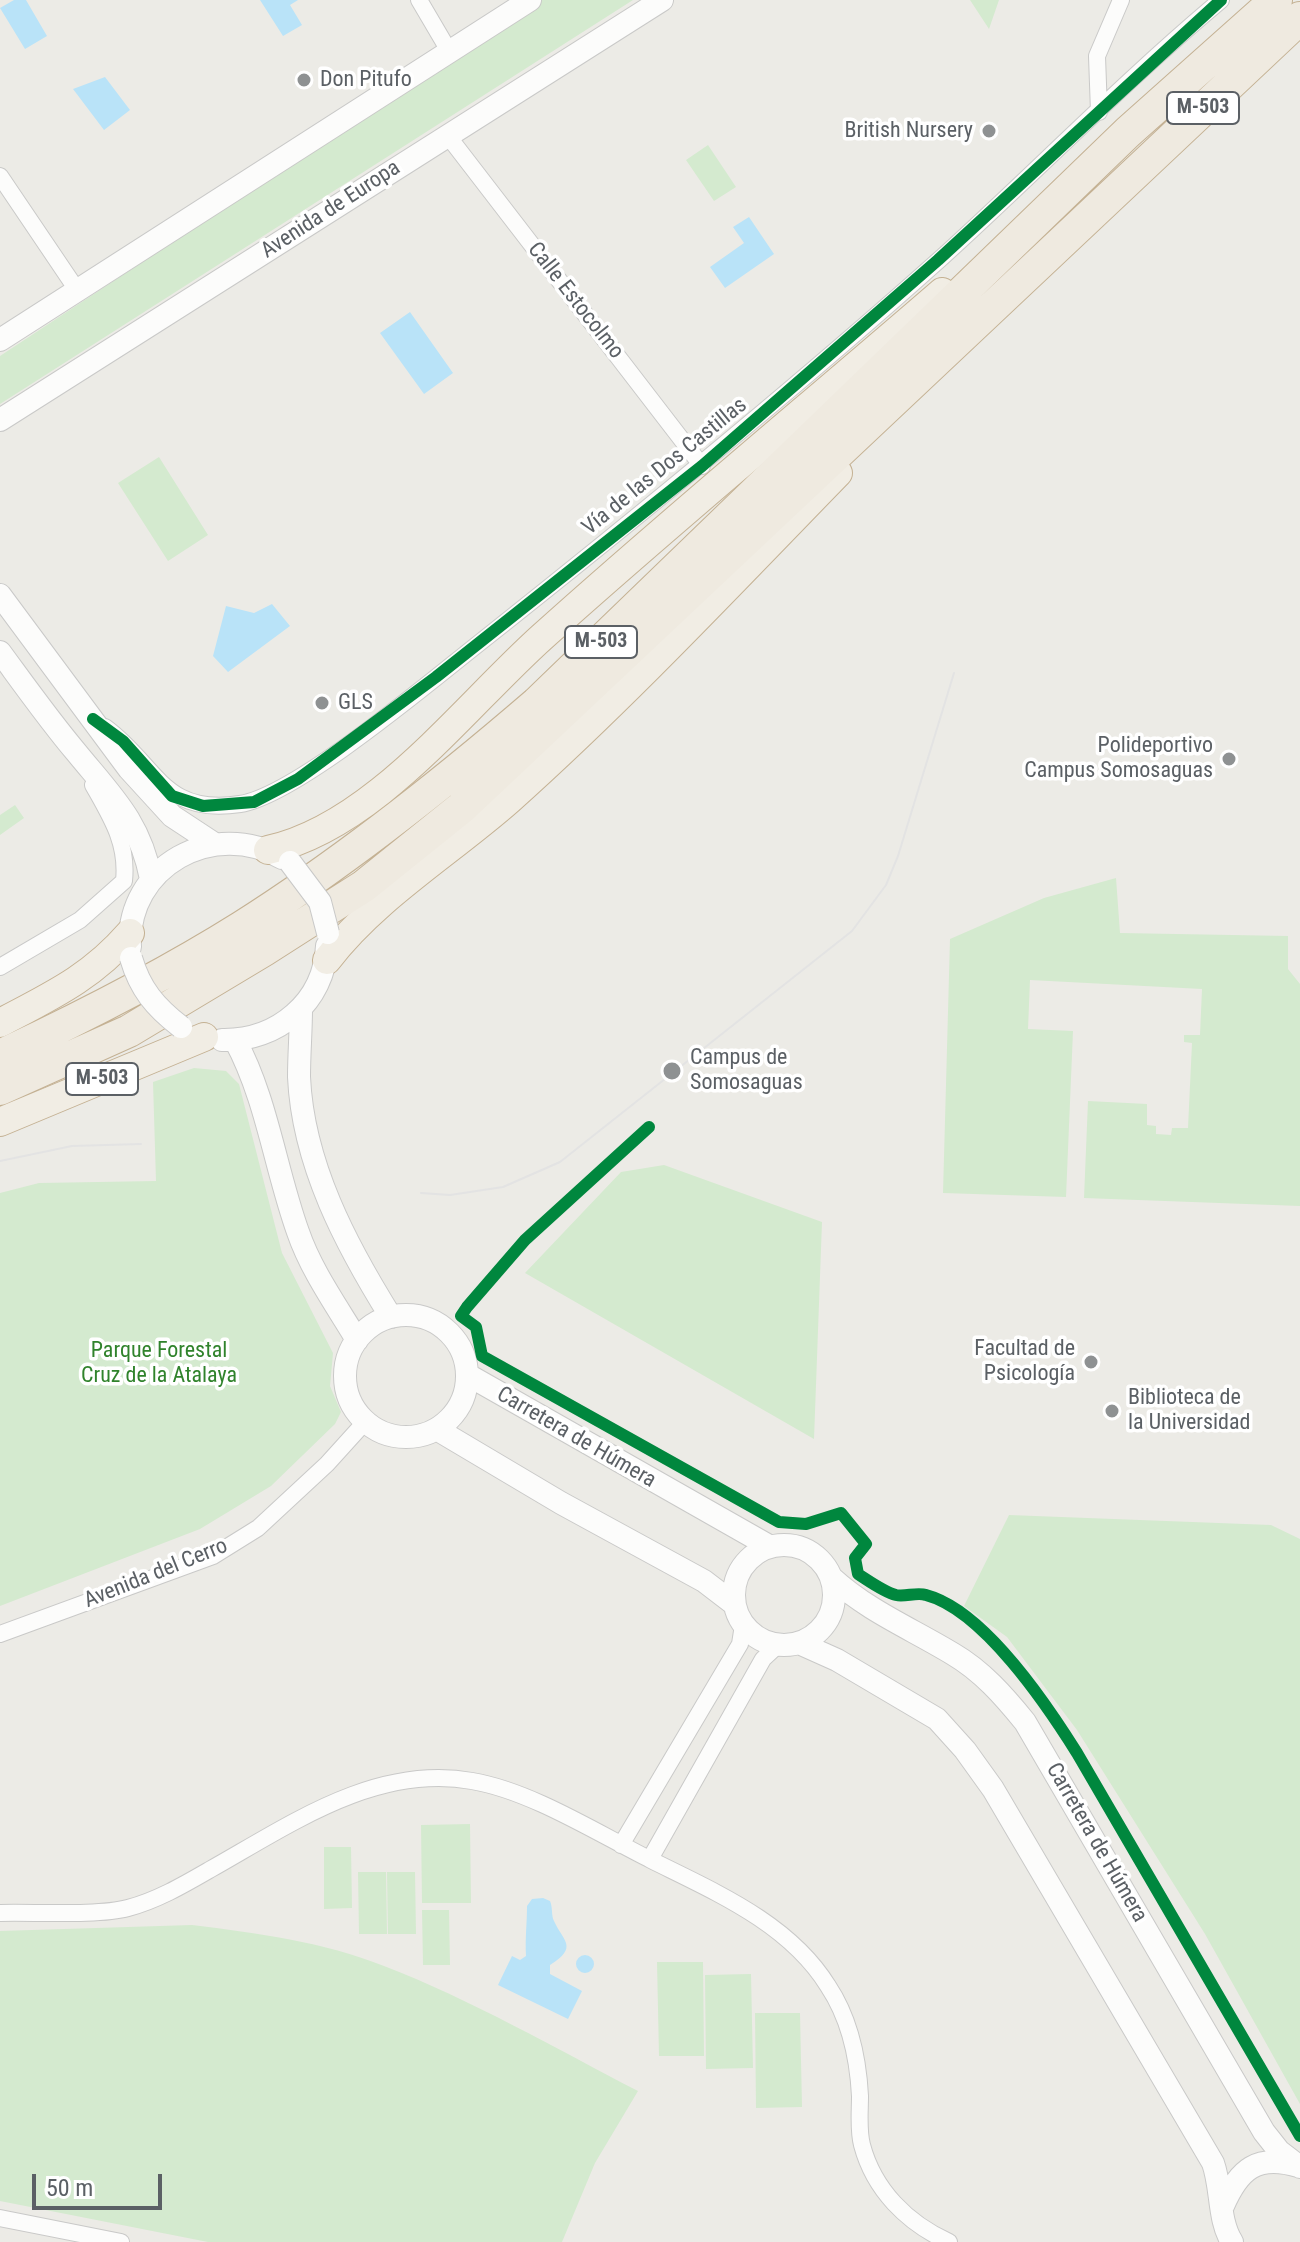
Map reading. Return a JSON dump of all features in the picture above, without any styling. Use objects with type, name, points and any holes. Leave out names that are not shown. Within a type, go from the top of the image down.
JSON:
[{"type":"highway","name":"M-503","points":[[279,856],[340,820],[393,782],[542,637],[1128,132],[1276,0]]},
{"type":"highway","name":"M-503","points":[[0,1089],[129,1031],[251,958],[364,886],[461,808],[1300,18]]},
{"type":"highway","name":"M-503","points":[[0,1056],[109,1004],[242,927],[440,786],[548,692],[1128,132]]},
{"type":"highway","name":"M-503","points":[[327,946],[497,810],[595,720],[1106,199]]},
{"type":"highway","points":[[0,1023],[69,989],[130,946]]},
{"type":"highway","name":"M-503","points":[[0,1122],[193,1032]]},
{"type":"street","points":[[419,0],[449,51]]},
{"type":"street","points":[[0,340],[530,0]]},
{"type":"street","name":"Avenida de Europa","points":[[0,420],[662,0]]},
{"type":"street","points":[[1099,112],[1097,56],[1121,0]]},
{"type":"street","name":"Vía de las Dos Castillas","points":[[93,719],[123,741],[172,796],[203,806],[254,802],[298,779],[436,677],[702,466],[938,260],[1099,112],[1206,6],[1221,0]]},
{"type":"street","name":"Calle Estocolmo","points":[[448,136],[702,466]]},
{"type":"street","points":[[0,176],[77,290]]},
{"type":"street","points":[[0,595],[129,769],[172,816],[213,843]]},
{"type":"street","points":[[0,652],[75,752],[121,804],[145,847],[151,879]]},
{"type":"street","points":[[0,967],[80,920],[124,881],[126,862],[120,834],[75,752]]},
{"type":"street","points":[[240,842],[279,856],[320,902],[327,946],[320,984],[301,1009],[280,1026],[253,1037],[235,1040],[193,1032],[155,1007],[137,980],[130,946],[136,906],[151,879],[167,863],[190,850],[213,843],[240,842]]},
{"type":"street","points":[[301,1009],[299,1078],[310,1137],[333,1213],[353,1256],[391,1317]]},
{"type":"street","points":[[235,1040],[255,1076],[298,1234],[357,1340]]},
{"type":"street","points":[[391,1317],[422,1317],[449,1332],[463,1352],[468,1375],[465,1397],[454,1415],[438,1430],[413,1438],[387,1435],[365,1422],[346,1392],[344,1374],[357,1340],[372,1326],[391,1317]]},
{"type":"street","name":"Carretera de Húmera","points":[[468,1375],[769,1546]]},
{"type":"street","name":"Avenida del Cerro","points":[[0,1634],[213,1556],[258,1528],[327,1464],[365,1422]]},
{"type":"street","points":[[438,1430],[561,1503],[704,1581],[734,1604]]},
{"type":"street","points":[[650,1859],[763,1659],[788,1644],[826,1624],[835,1600],[832,1578],[811,1552],[792,1544],[769,1546],[751,1556],[735,1580],[734,1604],[743,1625],[758,1638],[788,1644],[837,1660],[937,1719],[965,1750],[993,1789],[1213,2163],[1226,2233],[1232,2242]]},
{"type":"street","name":"Carretera de Húmera","points":[[832,1578],[865,1605],[956,1655],[998,1688],[1025,1722],[1264,2132],[1279,2151],[1300,2167]]},
{"type":"street","points":[[621,1845],[740,1644],[743,1625]]},
{"type":"street","points":[[0,1913],[126,1909],[168,1893],[343,1798],[421,1778],[472,1781],[514,1792],[650,1859],[773,1926],[808,1957],[830,1987],[846,2020],[857,2056],[861,2143],[871,2168],[883,2191],[902,2212],[949,2242]]},
{"type":"street","points":[[1223,2207],[1235,2179],[1257,2164],[1280,2161],[1300,2167]]},
{"type":"street","points":[[0,2218],[121,2242]]},
{"type":"green space","points":[[539,0],[633,0],[0,404],[0,356]]},
{"type":"green space","points":[[970,0],[999,0],[989,29]]},
{"type":"green space","points":[[708,145],[736,187],[714,201],[686,160]]},
{"type":"green space","points":[[159,457],[208,535],[168,561],[118,483]]},
{"type":"green space","points":[[15,805],[24,818],[0,835],[0,815]]},
{"type":"green space","points":[[1116,878],[1120,933],[1288,936],[1288,969],[1300,984],[1300,1206],[1084,1198],[1088,1101],[1147,1104],[1147,1125],[1156,1126],[1156,1134],[1171,1135],[1172,1128],[1188,1128],[1192,1043],[1184,1042],[1184,1035],[1200,1035],[1202,989],[1030,980],[1028,1029],[1073,1031],[1066,1197],[943,1193],[950,939],[1044,898]]},
{"type":"green space","name":"Parque Forestal Cruz de la Atalaya","points":[[194,1068],[226,1071],[239,1084],[282,1253],[333,1353],[330,1386],[341,1412],[335,1424],[271,1486],[200,1529],[0,1606],[0,1193],[39,1183],[156,1181],[153,1082]]},
{"type":"green space","points":[[664,1165],[822,1222],[814,1439],[525,1273],[621,1172]]},
{"type":"green space","points":[[1009,1515],[1271,1525],[1300,1539],[1300,2104],[1205,1934],[1077,1730],[1007,1637],[964,1606]]},
{"type":"green space","points":[[470,1824],[471,1903],[422,1903],[421,1825]]},
{"type":"green space","points":[[324,1847],[351,1847],[352,1908],[324,1909]]},
{"type":"green space","points":[[358,1872],[386,1872],[387,1934],[359,1934]]},
{"type":"green space","points":[[387,1872],[415,1872],[416,1934],[388,1934]]},
{"type":"green space","points":[[422,1910],[449,1910],[450,1965],[423,1965]]},
{"type":"green space","points":[[192,1925],[314,1945],[384,1966],[481,2009],[638,2091],[595,2163],[562,2242],[208,2242],[0,2201],[0,1931]]},
{"type":"green space","points":[[657,1962],[703,1962],[704,2056],[659,2056]]},
{"type":"green space","points":[[751,1974],[753,2068],[706,2069],[705,1975]]},
{"type":"green space","points":[[755,2013],[800,2013],[802,2107],[756,2108]]},
{"type":"water","points":[[14,0],[26,0],[47,36],[25,49],[0,8]]},
{"type":"water","points":[[260,0],[298,0],[290,5],[302,25],[283,36]]},
{"type":"water","points":[[105,77],[130,110],[104,130],[73,89]]},
{"type":"water","points":[[749,217],[774,254],[725,288],[710,267],[744,243],[733,227]]},
{"type":"water","points":[[410,312],[453,373],[424,394],[380,333]]},
{"type":"water","points":[[272,604],[290,626],[228,672],[213,656],[226,606],[254,613]]},
{"type":"water","points":[[532,1899],[550,1901],[553,1919],[566,1944],[564,1953],[550,1965],[550,1974],[582,1991],[568,2019],[498,1985],[512,1956],[520,1960],[526,1956],[527,1906]]},
{"type":"water","points":[[585,1955],[594,1964],[585,1973],[576,1964]]},
{"type":"tram line","points":[[421,1193],[450,1195],[503,1187],[560,1162],[852,931],[886,885],[898,856],[954,673]]},
{"type":"tram line","points":[[0,1161],[72,1146],[141,1144]]},
{"type":"cycle path","points":[[93,719],[123,741],[172,796],[203,806],[254,802],[298,779],[436,677],[702,466],[938,260],[1221,0]]},
{"type":"cycle path","points":[[649,1127],[525,1240],[467,1307],[461,1316],[476,1327],[482,1356],[779,1522],[806,1524],[841,1513],[866,1544],[855,1558],[858,1574],[891,1594],[922,1594],[948,1604],[991,1639],[1031,1686],[1077,1753],[1300,2136]]},
{"type":"place","name":"Don Pitufo","points":[[304,80]]},
{"type":"place","name":"British Nursery","points":[[989,131]]},
{"type":"place","name":"GLS","points":[[322,703]]},
{"type":"place","name":"Polideportivo Campus Somosaguas","points":[[1229,759]]},
{"type":"place","name":"Campus de Somosaguas","points":[[672,1071]]},
{"type":"place","name":"Facultad de Psicología","points":[[1091,1362]]},
{"type":"place","name":"Biblioteca de la Universidad","points":[[1112,1411]]}]
